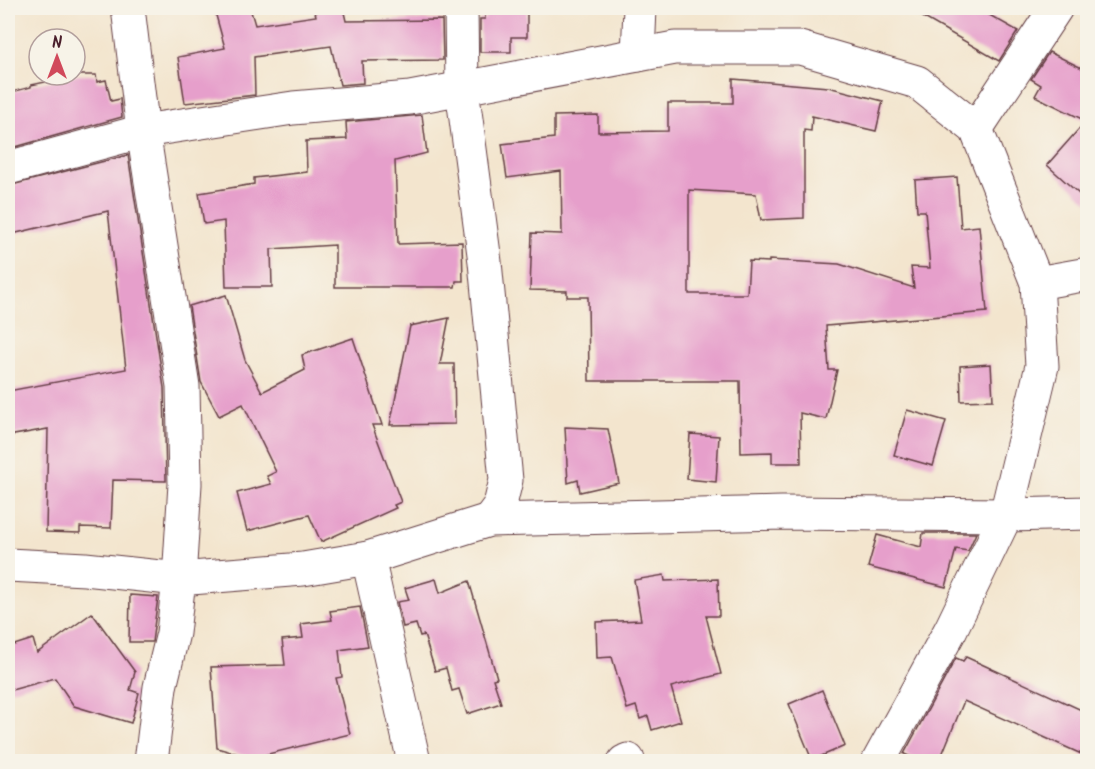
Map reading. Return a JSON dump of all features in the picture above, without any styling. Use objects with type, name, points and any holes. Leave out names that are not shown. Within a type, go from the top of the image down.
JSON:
[{"type":"street","points":[[128,8],[143,132],[183,386],[185,484],[179,579],[173,633],[160,687],[151,762]]},
{"type":"street","points":[[461,8],[462,89],[485,262],[506,480],[500,505],[489,520]]},
{"type":"street","points":[[638,55],[640,8]]},
{"type":"street","points":[[976,129],[1056,8]]},
{"type":"street","points":[[8,168],[143,132],[293,108],[410,98],[675,48],[800,48],[917,82],[976,129],[1037,283],[1042,366],[1006,515],[951,629],[878,762]]},
{"type":"street","points":[[1037,283],[1088,274]]},
{"type":"street","points":[[8,565],[85,569],[179,579],[303,569],[368,558],[489,520],[782,513],[1006,515],[1088,513]]},
{"type":"street","points":[[368,558],[414,762]]},
{"type":"building","points":[[214,8],[250,8],[255,25],[316,16],[315,12],[331,8],[343,8],[346,21],[442,20],[443,60],[362,61],[363,83],[340,85],[331,46],[254,57],[255,95],[185,103],[178,57],[225,48]]},
{"type":"building","points":[[485,8],[527,8],[527,37],[511,37],[511,52],[480,52],[480,19],[485,19]]},
{"type":"building","points":[[907,8],[977,8],[1018,31],[999,61]]},
{"type":"building","points":[[1049,52],[1088,71],[1088,202],[1047,165],[1086,121],[1035,96],[1041,85],[1031,79]]},
{"type":"building","points":[[87,75],[96,75],[97,82],[106,80],[111,101],[120,99],[122,117],[8,149],[8,93],[31,87],[87,87]]},
{"type":"building","points":[[733,79],[828,87],[883,101],[876,131],[812,116],[811,131],[804,130],[804,218],[761,220],[756,194],[689,190],[689,294],[747,294],[749,261],[769,262],[769,260],[839,264],[914,288],[911,267],[930,268],[925,211],[917,211],[915,180],[957,177],[961,228],[979,226],[987,312],[826,326],[829,370],[837,370],[826,419],[800,413],[801,463],[772,463],[772,452],[741,453],[740,381],[589,381],[588,297],[567,297],[567,291],[530,290],[532,233],[562,234],[561,171],[507,178],[502,144],[554,138],[554,116],[598,115],[598,132],[668,131],[668,103],[733,103]]},
{"type":"building","points":[[422,115],[427,153],[395,161],[398,244],[462,242],[463,281],[456,281],[455,287],[335,287],[335,245],[271,249],[272,287],[226,287],[224,221],[204,224],[199,193],[254,184],[254,178],[307,172],[306,141],[347,139],[346,122]]},
{"type":"building","points":[[128,155],[164,388],[166,481],[113,480],[111,528],[80,527],[80,533],[46,532],[48,429],[8,436],[8,391],[126,369],[108,211],[8,235],[8,186]]},
{"type":"building","points":[[226,295],[245,360],[262,392],[305,370],[302,355],[353,338],[382,425],[372,425],[401,502],[394,505],[396,508],[321,542],[309,515],[247,531],[237,493],[271,484],[267,476],[276,472],[243,404],[219,416],[201,382],[189,306]]},
{"type":"building","points":[[449,318],[440,364],[454,364],[455,424],[390,425],[410,326]]},
{"type":"building","points":[[991,364],[993,400],[961,401],[960,366]]},
{"type":"building","points":[[907,410],[946,421],[933,466],[894,455]]},
{"type":"building","points":[[565,427],[608,429],[619,483],[580,492],[578,480],[568,483]]},
{"type":"building","points":[[690,434],[719,436],[716,482],[687,479]]},
{"type":"building","points":[[923,533],[976,533],[968,551],[956,549],[946,587],[868,567],[877,535],[921,547]]},
{"type":"building","points":[[664,575],[665,581],[718,579],[719,616],[706,616],[721,674],[671,687],[681,721],[652,730],[648,716],[640,719],[636,706],[627,709],[612,657],[597,658],[596,622],[641,620],[634,580]]},
{"type":"building","points":[[436,579],[440,593],[469,581],[497,678],[493,679],[501,703],[467,714],[459,689],[452,691],[446,668],[435,671],[424,635],[420,636],[416,624],[403,627],[397,602],[409,600],[405,588]]},
{"type":"building","points":[[130,595],[158,597],[152,642],[129,642]]},
{"type":"building","points":[[360,607],[368,646],[339,650],[342,677],[336,678],[350,734],[252,758],[217,748],[211,667],[285,665],[282,640],[303,638],[301,624],[332,620],[330,611]]},
{"type":"building","points":[[92,613],[135,672],[130,690],[139,693],[131,723],[74,706],[55,678],[8,691],[8,647],[33,639],[37,653]]},
{"type":"building","points":[[966,657],[1088,713],[1088,757],[964,701],[939,762],[923,762],[904,754],[956,658],[963,661]]},
{"type":"building","points":[[822,690],[845,746],[812,760],[789,704]]}]
